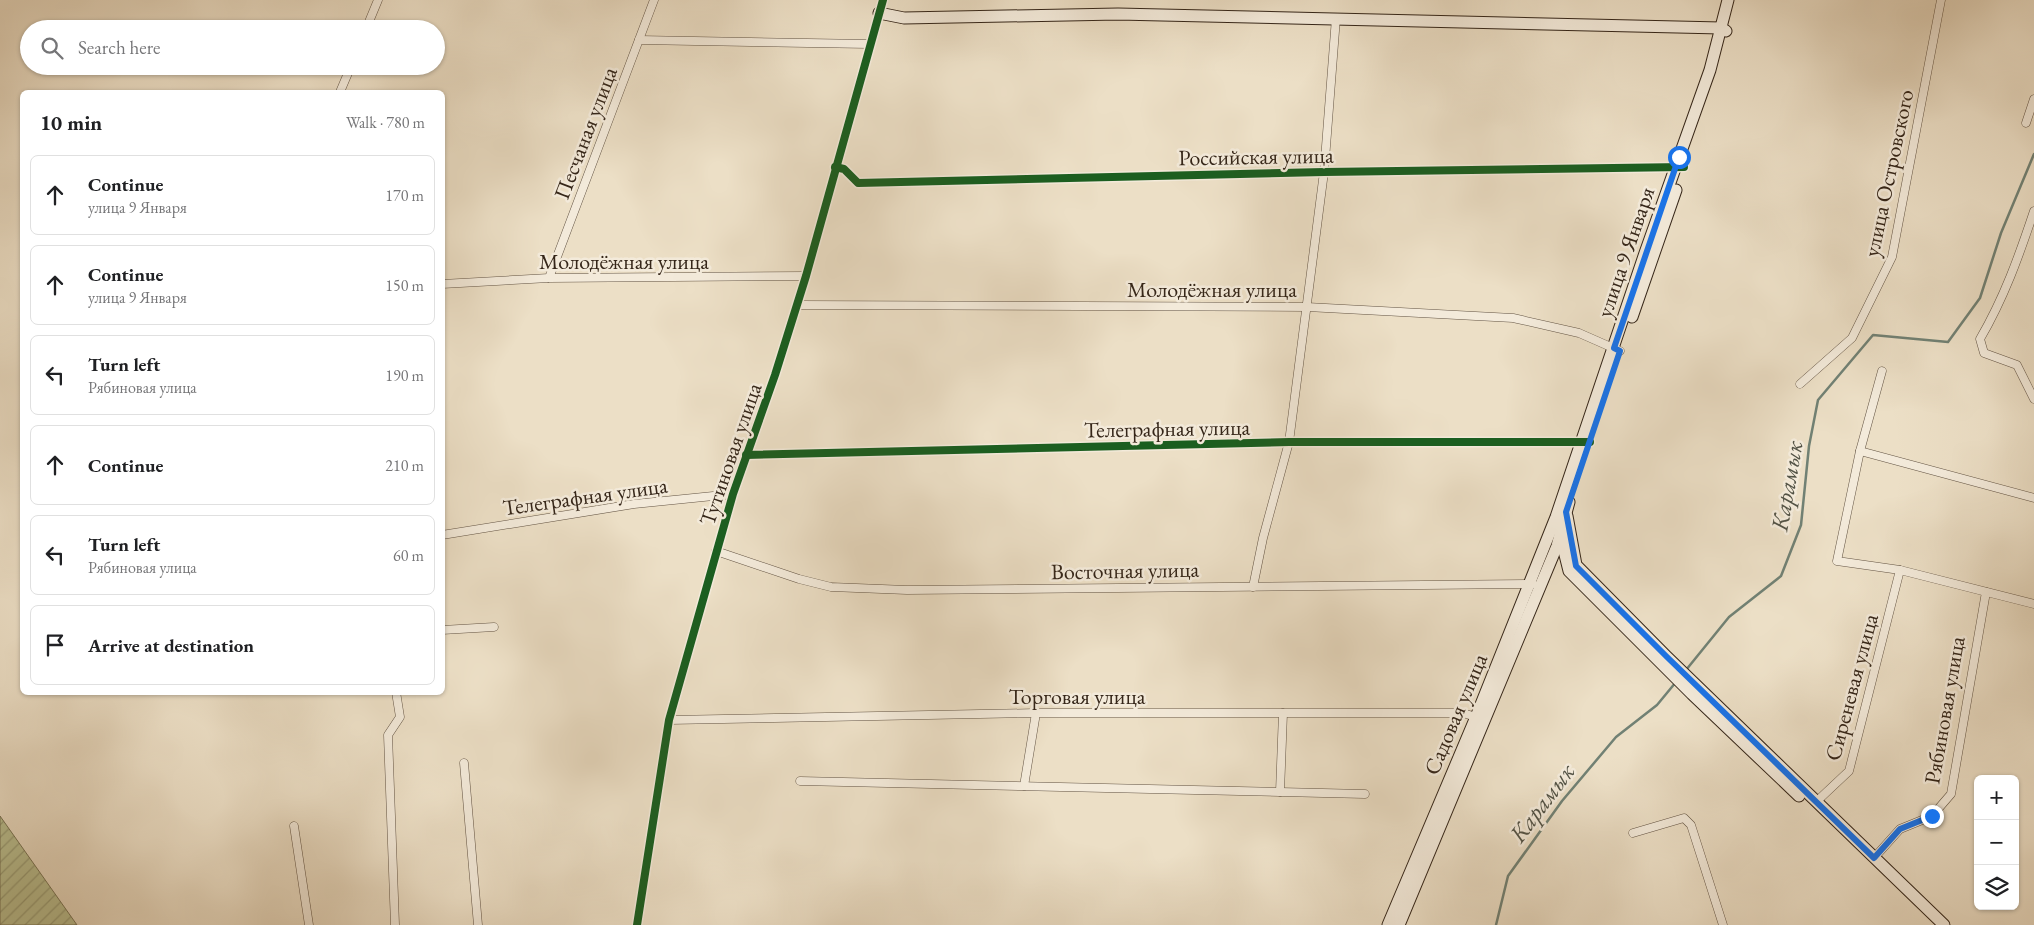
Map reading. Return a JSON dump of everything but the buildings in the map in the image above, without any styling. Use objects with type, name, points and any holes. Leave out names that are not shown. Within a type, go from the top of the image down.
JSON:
[{"type":"main road","name":"улица 9 Января","points":[[1561,514],[1680,167],[1716,72],[1728,0]]},
{"type":"main road","name":"улица 9 Января","points":[[1724,30],[1736,0]]},
{"type":"main road","points":[[879,13],[904,18],[1118,14],[1336,18],[1724,30]]},
{"type":"main road","points":[[1561,514],[1560,533],[1569,571],[1663,659],[1934,925]]},
{"type":"main road","points":[[1561,514],[1576,566],[1663,659]]},
{"type":"main road","name":"Садовая улица","points":[[1388,925],[1480,718],[1536,584],[1561,514]]},
{"type":"main road","points":[[1536,584],[1560,533]]},
{"type":"main road","points":[[1694,690],[1816,802],[1944,925]]},
{"type":"main road","name":"Садовая улица","points":[[1399,925],[1480,718]]},
{"type":"street","points":[[370,20],[378,0]]},
{"type":"street","name":"Песчаная улица","points":[[549,278],[654,0]]},
{"type":"street","name":"Тутиновая улица","points":[[637,925],[669,720],[733,494],[798,305],[869,44],[883,0]]},
{"type":"street","name":"улица Островского","points":[[1800,384],[1852,338],[1892,257],[1941,0]]},
{"type":"street","points":[[1253,587],[1263,538],[1289,442],[1324,172],[1336,18]]},
{"type":"street","points":[[639,40],[869,44]]},
{"type":"street","points":[[341,90],[347,75]]},
{"type":"street","points":[[2026,123],[2034,98]]},
{"type":"street","name":"Российская улица","points":[[836,166],[844,169],[858,183],[1324,172],[1680,167]]},
{"type":"street","points":[[2034,211],[2010,281],[1980,339],[1984,353],[2017,365],[2034,399]]},
{"type":"street","name":"Молодёжная улица","points":[[445,284],[549,278],[806,276]]},
{"type":"street","name":"Молодёжная улица","points":[[798,305],[1307,307],[1513,318],[1579,333],[1617,350]]},
{"type":"street","points":[[1882,371],[1860,451],[1837,561],[1900,570],[2034,604]]},
{"type":"street","name":"Телеграфная улица","points":[[746,455],[1289,442],[1586,442]]},
{"type":"street","points":[[1860,451],[2034,498]]},
{"type":"street","name":"Телеграфная улица","points":[[445,535],[634,504],[733,494]]},
{"type":"street","name":"Восточная улица","points":[[716,551],[799,579],[831,587],[907,590],[1536,584]]},
{"type":"street","name":"Сиреневая улица","points":[[1816,802],[1849,771],[1900,570]]},
{"type":"street","name":"Рябиновая улица","points":[[1874,858],[1900,829],[1932,816],[1951,794],[1986,592]]},
{"type":"street","points":[[445,630],[494,627]]},
{"type":"street","points":[[394,925],[388,735],[400,717],[396,695]]},
{"type":"street","points":[[1024,786],[1036,713]]},
{"type":"street","name":"Торговая улица","points":[[669,720],[1036,713],[1463,713],[1480,718]]},
{"type":"street","points":[[1280,792],[1283,713]]},
{"type":"street","points":[[464,763],[478,925]]},
{"type":"street","points":[[800,781],[1365,794]]},
{"type":"street","points":[[1633,833],[1684,818],[1691,825],[1723,925]]},
{"type":"street","points":[[294,826],[309,925]]},
{"type":"green space","points":[[0,816],[77,925],[0,925]]},
{"type":"waterway","name":"Карамык","points":[[1686,670],[1729,617],[1781,576],[1801,525],[1809,446],[1818,400],[1873,335],[1948,342],[1980,298],[2001,233],[2034,154]]},
{"type":"waterway","name":"Карамык","points":[[1496,925],[1508,876],[1562,801],[1616,737],[1657,705],[1676,682]]},
{"type":"cycle path","points":[[637,925],[669,720],[733,494],[775,375],[806,276],[883,0]]},
{"type":"cycle path","points":[[835,167],[844,169],[858,183],[1324,172],[1684,167]]},
{"type":"cycle path","points":[[746,455],[1289,442],[1590,442]]},
{"type":"route","points":[[1679,157],[1614,348],[1620,351],[1566,512],[1576,566],[1874,858],[1900,829],[1932,816]]}]
